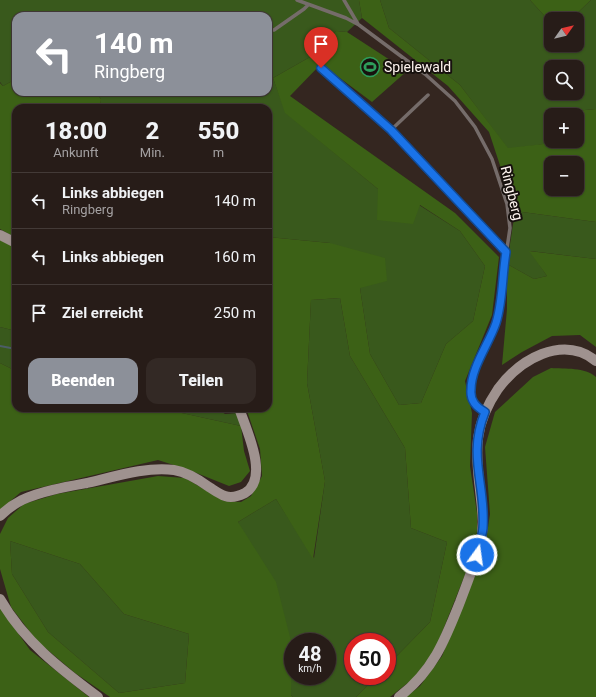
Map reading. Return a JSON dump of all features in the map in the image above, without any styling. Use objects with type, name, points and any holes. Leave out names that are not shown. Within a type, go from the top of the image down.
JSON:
[{"type":"main road","points":[[0,235],[12,241]]},
{"type":"main road","points":[[399,697],[416,682],[436,656],[446,636],[477,555],[482,533],[483,516],[478,474],[477,442],[478,432],[491,399],[505,380],[519,367],[536,356],[554,350],[563,349],[582,353],[596,361]]},
{"type":"main road","points":[[0,516],[15,504],[42,493],[130,473],[160,469],[184,472],[225,496],[237,496],[244,494],[253,485],[256,478],[256,470],[251,442],[240,412]]},
{"type":"main road","points":[[0,599],[15,623],[34,644],[72,678],[98,697]]},
{"type":"lane","name":"Ringberg","points":[[297,0],[346,18],[358,25],[440,87],[455,101],[474,127],[492,159],[507,204],[510,228],[496,323],[478,363],[471,386],[471,396],[473,401],[485,412]]},
{"type":"lane","name":"Ringberg","points":[[344,0],[358,25]]},
{"type":"lane","points":[[274,30],[304,10],[308,5]]},
{"type":"lane","points":[[321,68],[391,130],[506,252]]},
{"type":"lane","points":[[391,130],[428,95]]},
{"type":"green space","points":[[0,0],[359,0],[362,18],[347,32],[336,31],[310,57],[273,78],[286,113],[378,189],[419,205],[460,231],[485,266],[473,321],[446,344],[421,403],[399,405],[370,354],[360,288],[330,243],[272,237],[272,104],[100,104],[101,99],[98,96],[272,96],[272,12],[12,12],[12,81],[3,86],[0,82]]},
{"type":"green space","points":[[359,0],[380,0],[389,28],[460,85],[508,148],[544,144],[544,148],[584,148],[584,110],[596,109],[596,222],[515,211],[489,132],[448,86],[362,18]]},
{"type":"green space","points":[[380,0],[530,0],[544,15],[544,52],[584,52],[584,12],[578,12],[591,0],[596,0],[596,109],[584,110],[584,108],[544,108],[544,144],[508,149],[460,85],[389,28]]},
{"type":"green space","points":[[530,0],[591,0],[578,12],[544,12],[544,15]]},
{"type":"green space","points":[[336,31],[347,32],[407,71],[372,102],[321,64],[290,96],[455,213],[499,257],[492,315],[465,381],[472,413],[470,466],[477,513],[477,532],[474,552],[435,650],[414,678],[390,697],[356,697],[368,685],[396,685],[396,657],[430,622],[447,542],[411,528],[405,448],[350,356],[340,298],[311,300],[307,383],[325,481],[313,559],[276,499],[238,522],[276,582],[289,633],[284,633],[284,685],[291,685],[291,695],[293,697],[110,697],[75,673],[37,641],[11,607],[0,569],[0,534],[8,518],[24,504],[57,494],[158,476],[185,478],[224,501],[241,502],[251,496],[262,476],[260,449],[247,412],[272,412],[272,237],[330,243],[385,258],[387,281],[360,288],[370,354],[399,405],[421,403],[446,344],[473,321],[485,266],[460,231],[420,205],[413,224],[377,220],[378,189],[285,113],[273,78],[310,57]],"holes":[[[10,541],[80,564],[124,614],[189,634],[185,683],[119,693],[48,632],[12,574]]]},
{"type":"green space","points":[[12,81],[12,96],[98,96],[101,99],[100,104],[12,104],[12,236],[0,229],[0,83],[3,86]]},
{"type":"green space","points":[[515,211],[596,222],[596,259],[530,251],[547,276],[534,279],[507,264]]},
{"type":"green space","points":[[0,240],[12,246],[12,330],[0,327]]},
{"type":"green space","points":[[529,251],[596,259],[596,347],[580,335],[552,336],[522,352],[502,365],[507,309],[507,264],[534,279],[547,276]]},
{"type":"green space","points":[[340,298],[350,356],[405,448],[411,528],[447,542],[430,622],[396,657],[396,633],[344,633],[344,685],[368,685],[356,697],[293,697],[291,695],[288,685],[336,685],[336,633],[284,633],[284,672],[238,522],[276,499],[314,558],[325,481],[307,383],[311,300]]},
{"type":"green space","points":[[0,327],[12,330],[12,369],[0,363]]},
{"type":"green space","points":[[0,363],[12,369],[12,412],[177,412],[241,426],[244,451],[250,471],[241,482],[229,486],[189,470],[158,460],[21,492],[0,510]]},
{"type":"green space","points":[[551,368],[581,370],[596,377],[596,697],[406,697],[420,686],[442,656],[484,554],[490,514],[485,447],[495,412],[533,377]]},
{"type":"green space","points":[[177,412],[222,412],[225,414],[238,413],[241,426]]},
{"type":"green space","points":[[10,541],[80,564],[124,614],[189,634],[185,683],[119,693],[48,632],[12,574]]},
{"type":"green space","points":[[0,606],[30,650],[89,697],[0,697]]},
{"type":"waterway","points":[[0,346],[12,348]]},
{"type":"place","name":"Spielewald","points":[[370,67]]},
{"type":"route","points":[[321,68],[391,130],[506,252],[496,323],[478,363],[471,386],[471,396],[475,405],[485,412],[478,432],[476,453],[483,516],[483,528],[477,555]]}]
